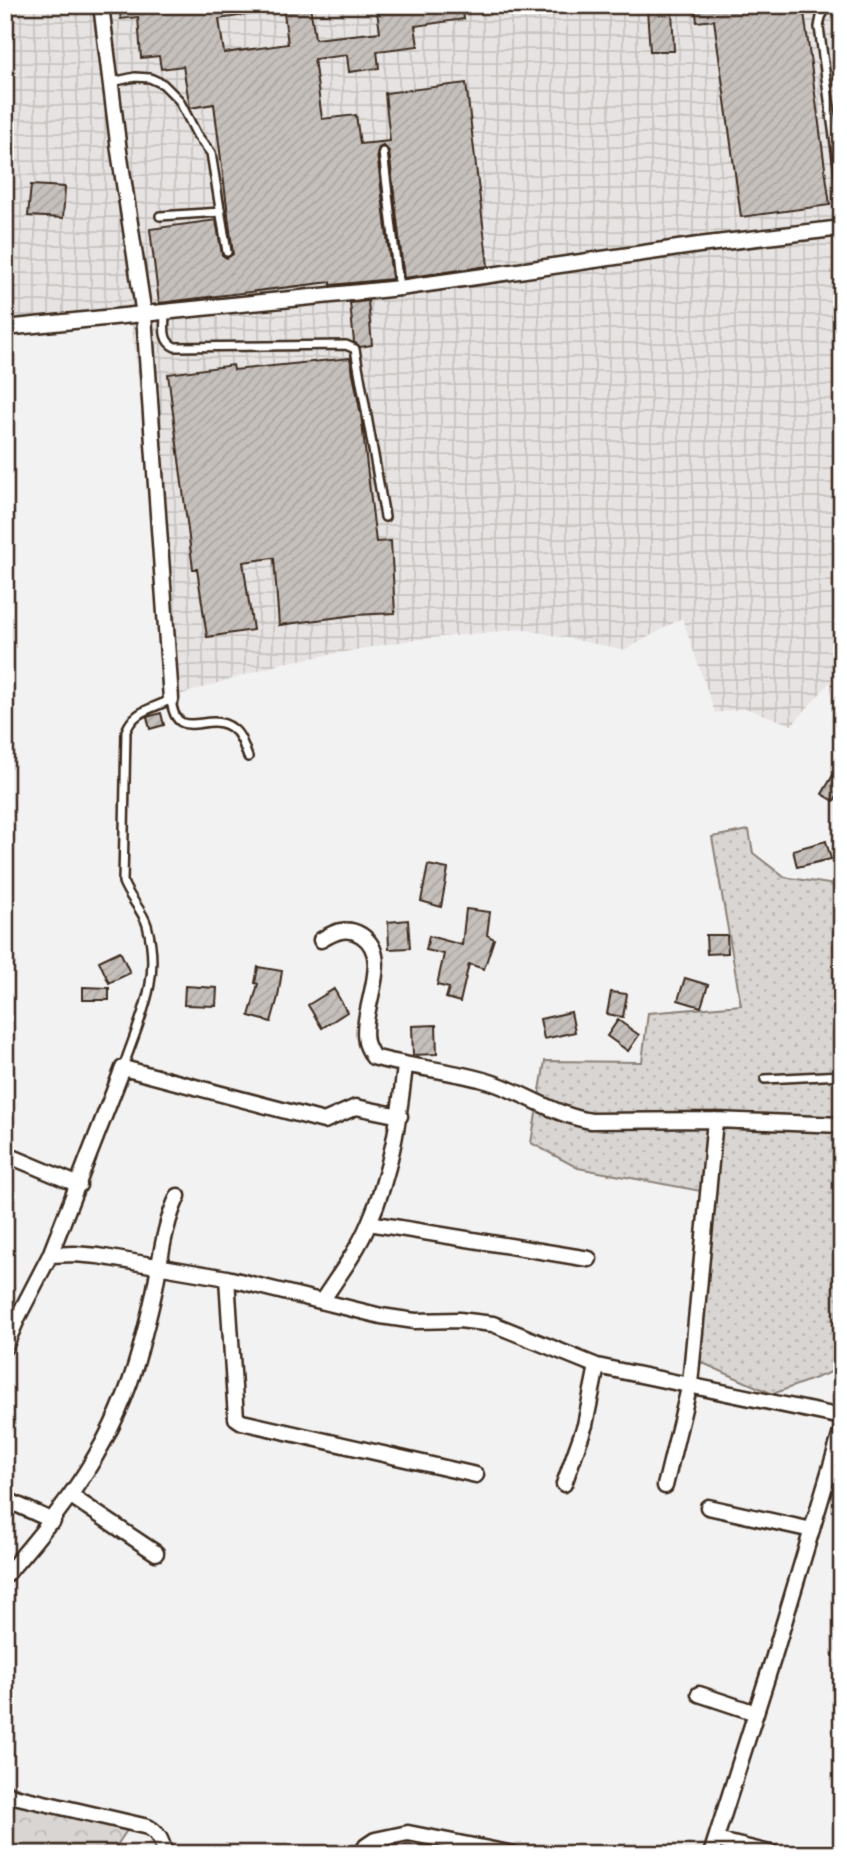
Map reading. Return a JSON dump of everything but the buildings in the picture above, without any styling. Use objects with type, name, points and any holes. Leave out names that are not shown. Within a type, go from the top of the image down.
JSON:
[{"type":"street","points":[[101,5],[119,151],[144,316],[171,699]]},
{"type":"street","points":[[5,328],[400,288],[699,245],[842,228]]},
{"type":"street","points":[[321,940],[345,929],[355,931],[375,949],[376,962],[366,1043],[373,1057],[405,1066],[476,1077],[571,1118],[842,1125]]},
{"type":"street","points":[[322,1301],[369,1223],[400,1116],[405,1066]]},
{"type":"street","points":[[5,1347],[50,1255],[123,1068],[324,1121],[356,1107],[400,1116]]},
{"type":"street","points":[[665,1486],[690,1384],[715,1120]]},
{"type":"street","points":[[5,1154],[79,1185]]},
{"type":"street","points":[[5,1576],[53,1521],[110,1433],[126,1396],[140,1350],[168,1222],[178,1196]]},
{"type":"street","points":[[369,1223],[589,1259]]},
{"type":"street","points":[[50,1255],[74,1254],[227,1278],[381,1316],[415,1321],[493,1324],[597,1366],[842,1417]]},
{"type":"street","points":[[227,1278],[236,1418],[255,1425],[476,1475]]},
{"type":"street","points":[[564,1484],[585,1425],[597,1366]]},
{"type":"street","points":[[774,1854],[713,1847],[842,1429]]},
{"type":"street","points":[[71,1496],[156,1553]]},
{"type":"street","points":[[5,1499],[53,1521]]},
{"type":"street","points":[[708,1507],[812,1530]]},
{"type":"street","points":[[699,1694],[756,1713]]},
{"type":"street","points":[[5,1794],[148,1826],[156,1831],[165,1854]]},
{"type":"street","points":[[361,1854],[366,1846],[375,1840],[408,1833],[514,1854]]},
{"type":"lane","points":[[842,5],[825,10],[819,27],[842,195]]},
{"type":"lane","points":[[112,82],[135,77],[150,78],[163,84],[178,100],[197,135],[211,153],[227,252]]},
{"type":"lane","points":[[383,152],[400,288]]},
{"type":"lane","points":[[160,216],[221,212]]},
{"type":"lane","points":[[165,313],[165,339],[169,345],[175,347],[346,345],[355,349],[386,517]]},
{"type":"lane","points":[[123,1068],[154,971],[146,923],[123,882],[127,731],[135,715],[171,699],[173,713],[181,722],[215,722],[230,726],[238,734],[248,757]]},
{"type":"lane","points":[[765,1079],[842,1075]]},
{"type":"shaded area","points":[[5,5],[842,5],[842,666],[839,672],[792,725],[745,708],[715,713],[682,618],[625,650],[522,629],[411,640],[283,663],[176,696],[131,318],[5,322]]},
{"type":"green space","points":[[749,830],[753,853],[784,877],[842,886],[842,1368],[773,1394],[698,1361],[701,1191],[578,1168],[531,1143],[545,1061],[642,1062],[648,1013],[741,1005],[712,837]]},
{"type":"green space","points":[[5,1782],[59,1805],[134,1820],[111,1854],[5,1854]]}]
